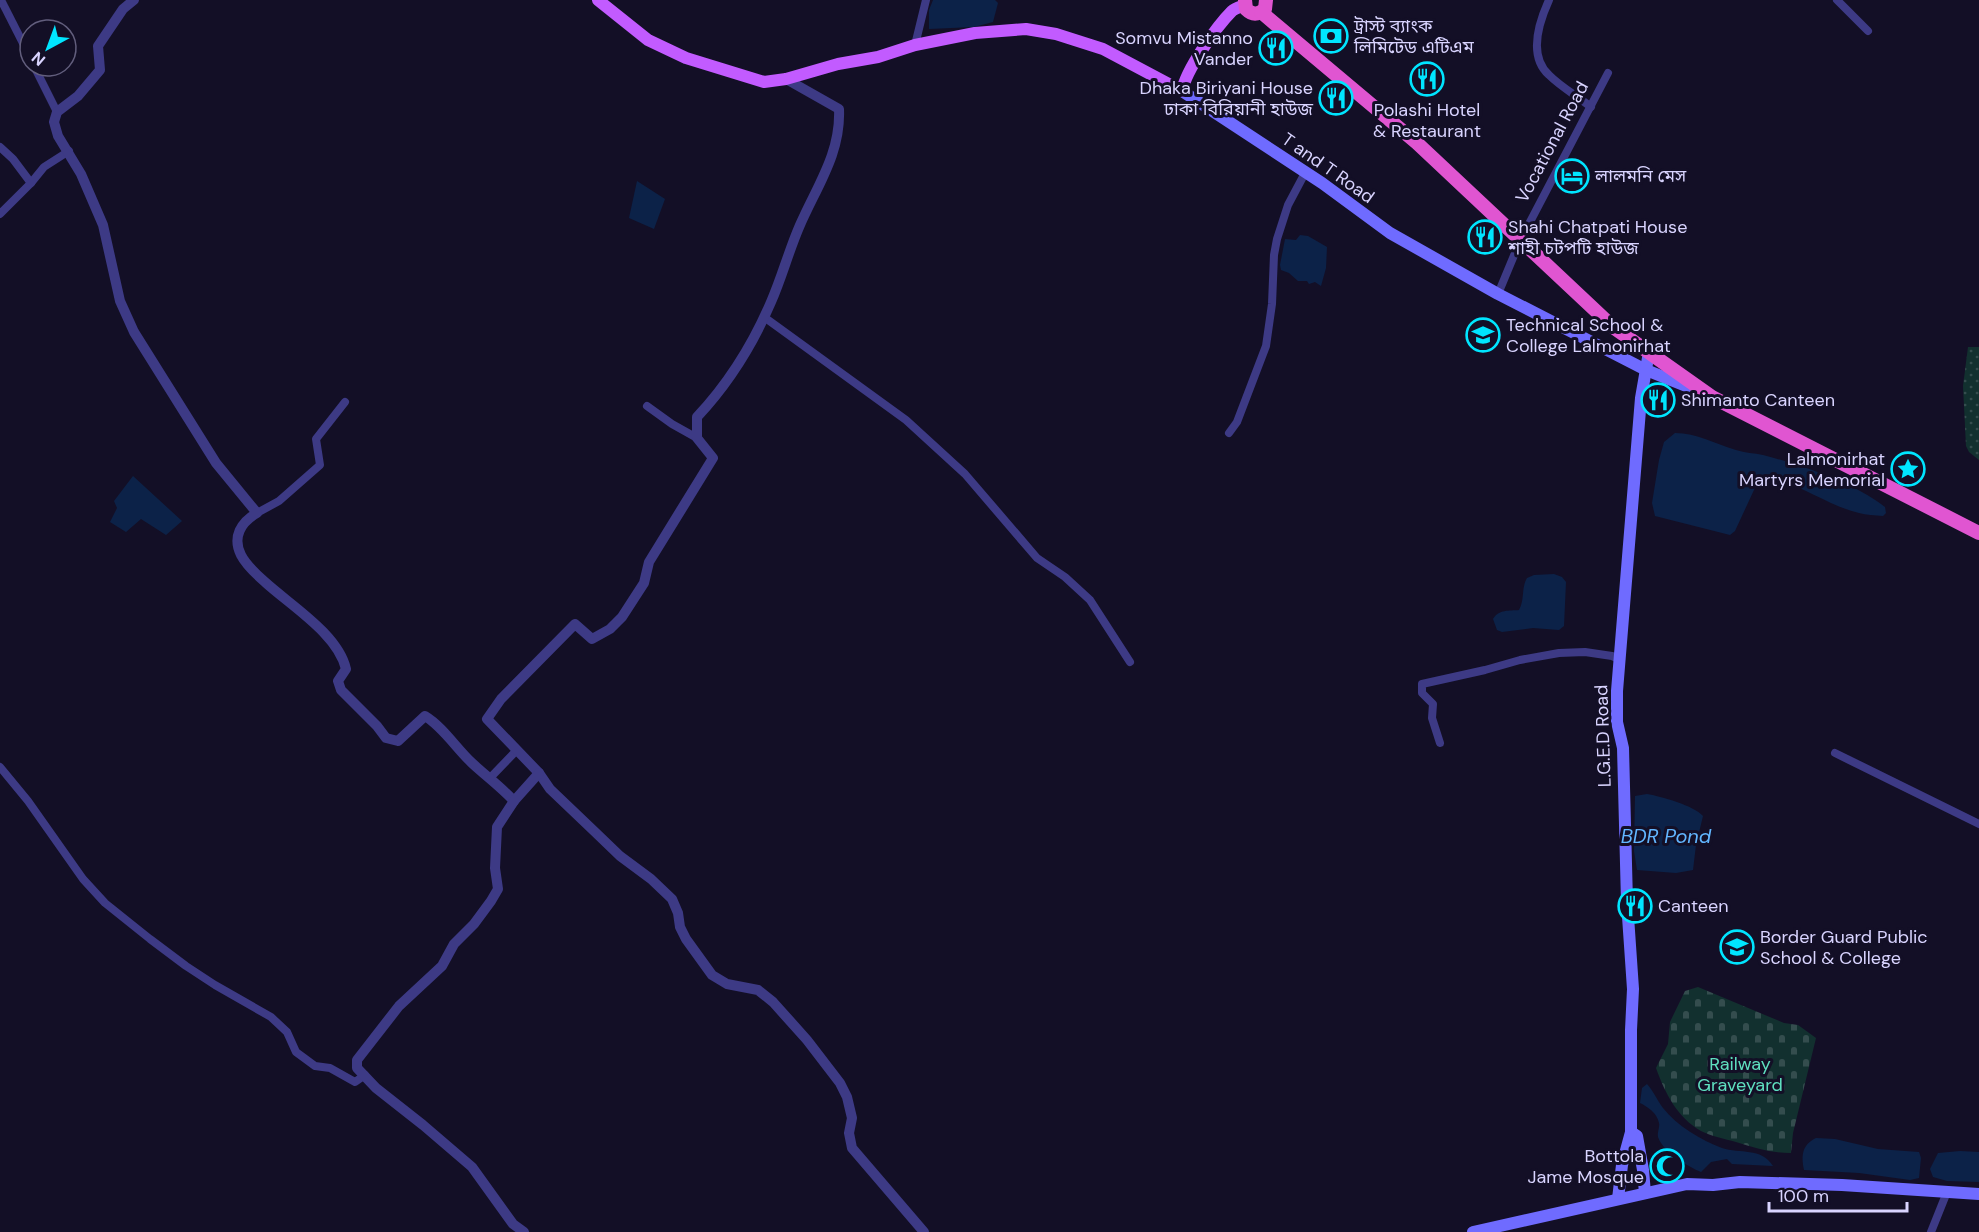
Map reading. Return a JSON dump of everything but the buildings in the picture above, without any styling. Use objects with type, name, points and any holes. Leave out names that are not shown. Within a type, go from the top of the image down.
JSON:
[{"type":"highway","points":[[1245,1],[1246,9],[1253,14],[1265,3],[1287,29],[1378,106],[1613,327],[1712,397],[1979,533]]},
{"type":"main road","name":"T and T Road","points":[[598,0],[648,40],[687,58],[764,82],[786,79],[838,64],[878,57],[915,45],[975,33],[1026,29],[1056,34],[1103,50],[1182,91],[1390,233],[1498,294]]},
{"type":"main road","points":[[1182,91],[1184,80],[1205,46],[1233,10],[1245,1]]},
{"type":"main road","points":[[1498,294],[1646,370],[1712,397]]},
{"type":"main road","name":"L.G.E.D Road","points":[[1631,1132],[1631,1030],[1634,989],[1627,902],[1623,748],[1617,722],[1617,691],[1637,438],[1649,352]]},
{"type":"main road","points":[[1618,1199],[1622,1166],[1631,1132],[1637,1136],[1644,1170],[1645,1193]]},
{"type":"main road","points":[[1481,1231],[1688,1184],[1713,1185],[1740,1182],[1842,1185],[1979,1194]]},
{"type":"street","points":[[1,0],[18,33]]},
{"type":"street","points":[[134,0],[123,9],[98,46],[100,70],[78,96],[57,112],[54,122],[58,136],[69,151],[103,225],[120,301],[134,332],[216,463],[257,513]]},
{"type":"street","points":[[915,45],[926,0]]},
{"type":"street","points":[[1549,0],[1538,25],[1538,58],[1547,74],[1590,107]]},
{"type":"street","points":[[1837,0],[1868,31]]},
{"type":"street","name":"Vocational Road","points":[[1498,294],[1520,241],[1608,73]]},
{"type":"street","points":[[40,78],[57,112]]},
{"type":"street","points":[[697,438],[696,417],[711,402],[744,356],[771,303],[800,226],[828,171],[840,128],[839,109],[786,79]]},
{"type":"street","points":[[0,147],[13,159],[31,183]]},
{"type":"street","points":[[0,214],[44,167],[69,151]]},
{"type":"street","points":[[1229,433],[1237,422],[1266,346],[1277,239],[1288,205],[1305,173]]},
{"type":"street","points":[[764,317],[906,420],[965,474],[1037,558],[1065,577],[1090,600],[1130,662]]},
{"type":"street","points":[[345,402],[316,439],[320,465],[279,501],[249,518],[239,530],[237,539],[241,555],[254,572],[336,646],[344,658],[346,669],[338,681],[341,690],[386,738],[398,741],[424,716],[433,721],[471,762],[514,801]]},
{"type":"street","points":[[647,406],[697,438],[713,458],[649,562],[644,583],[622,617],[610,629],[592,639],[575,624],[501,699],[487,719],[539,773],[550,789],[620,856],[651,879],[672,899],[686,939],[712,975],[727,984],[758,990],[773,1002],[807,1040],[840,1083],[847,1097],[852,1118],[849,1133],[852,1148],[924,1232]]},
{"type":"street","points":[[1440,743],[1432,718],[1433,704],[1422,693],[1422,684],[1559,653],[1585,652],[1612,656],[1621,660]]},
{"type":"street","points":[[490,778],[516,751]]},
{"type":"street","points":[[1835,753],[1979,824]]},
{"type":"street","points":[[0,767],[28,801],[83,879],[113,909],[186,966],[272,1017],[287,1032],[296,1052],[315,1066],[330,1068],[355,1082],[365,1074]]},
{"type":"street","points":[[524,1232],[513,1224],[472,1167],[376,1088],[357,1068],[357,1060],[399,1006],[442,966],[454,944],[474,924],[491,901],[498,889],[495,868],[497,827],[514,801],[539,773]]},
{"type":"street","points":[[1931,1232],[1947,1192]]},
{"type":"green space","points":[[1968,347],[1979,347],[1979,460],[1969,452],[1966,446],[1963,386]]},
{"type":"green space","name":"Railway Graveyard","points":[[1698,987],[1784,1023],[1798,1025],[1816,1038],[1793,1133],[1791,1153],[1763,1150],[1701,1131],[1685,1119],[1668,1095],[1656,1068],[1668,1044],[1670,1022],[1685,991]]},
{"type":"water","points":[[933,0],[995,0],[998,3],[993,22],[974,27],[929,29],[929,10]]},
{"type":"water","points":[[637,181],[665,199],[654,229],[629,218]]},
{"type":"water","points":[[1300,235],[1308,236],[1327,247],[1326,268],[1321,286],[1315,282],[1309,284],[1307,281],[1298,281],[1289,273],[1281,270],[1285,239],[1296,240]]},
{"type":"water","points":[[1675,433],[1691,435],[1739,451],[1778,459],[1827,476],[1872,498],[1885,507],[1886,513],[1883,516],[1859,513],[1786,483],[1760,477],[1735,531],[1730,535],[1655,516],[1652,503],[1659,460],[1664,442]]},
{"type":"water","points":[[133,476],[182,521],[166,535],[141,519],[126,532],[110,522],[117,508],[114,501]]},
{"type":"water","points":[[1554,574],[1562,577],[1566,582],[1564,626],[1559,630],[1533,628],[1502,632],[1497,630],[1493,619],[1495,616],[1505,611],[1519,610],[1527,578],[1534,575]]},
{"type":"water","name":"BDR Pond","points":[[1647,794],[1685,805],[1703,816],[1693,870],[1676,873],[1637,870],[1634,851],[1635,796]]},
{"type":"water","points":[[1647,1084],[1669,1115],[1690,1132],[1722,1148],[1762,1156],[1773,1166],[1732,1164],[1727,1159],[1711,1162],[1701,1172],[1683,1162],[1661,1143],[1658,1137],[1658,1119],[1649,1108],[1640,1103],[1642,1088]]},
{"type":"water","points":[[1816,1138],[1835,1139],[1878,1149],[1919,1152],[1921,1158],[1919,1178],[1910,1180],[1859,1173],[1804,1170],[1805,1147]]},
{"type":"water","points":[[1979,1152],[1979,1182],[1947,1181],[1933,1177],[1930,1169],[1938,1153]]},
{"type":"place","name":"ট্রাস্ট ব্যাংক লিমিটেড এটিএম","points":[[1331,36]]},
{"type":"place","name":"Somvu Mistanno Vander","points":[[1276,48]]},
{"type":"place","name":"Polashi Hotel & Restaurant","points":[[1427,79]]},
{"type":"place","name":"Dhaka Biriyani House ঢাকা বিরিয়ানী হাউজ","points":[[1336,98]]},
{"type":"place","name":"লালমনি মেস","points":[[1572,176]]},
{"type":"place","name":"Shahi Chatpati House শাহী চটপটি হাউজ","points":[[1485,237]]},
{"type":"place","name":"Technical School & College Lalmonirhat","points":[[1483,335]]},
{"type":"place","name":"Shimanto Canteen","points":[[1658,400]]},
{"type":"place","name":"Lalmonirhat Martyrs Memorial","points":[[1908,469]]},
{"type":"place","name":"Canteen","points":[[1635,906]]},
{"type":"place","name":"Border Guard Public School & College","points":[[1737,947]]},
{"type":"place","name":"Bottola Jame Mosque","points":[[1667,1166]]}]
